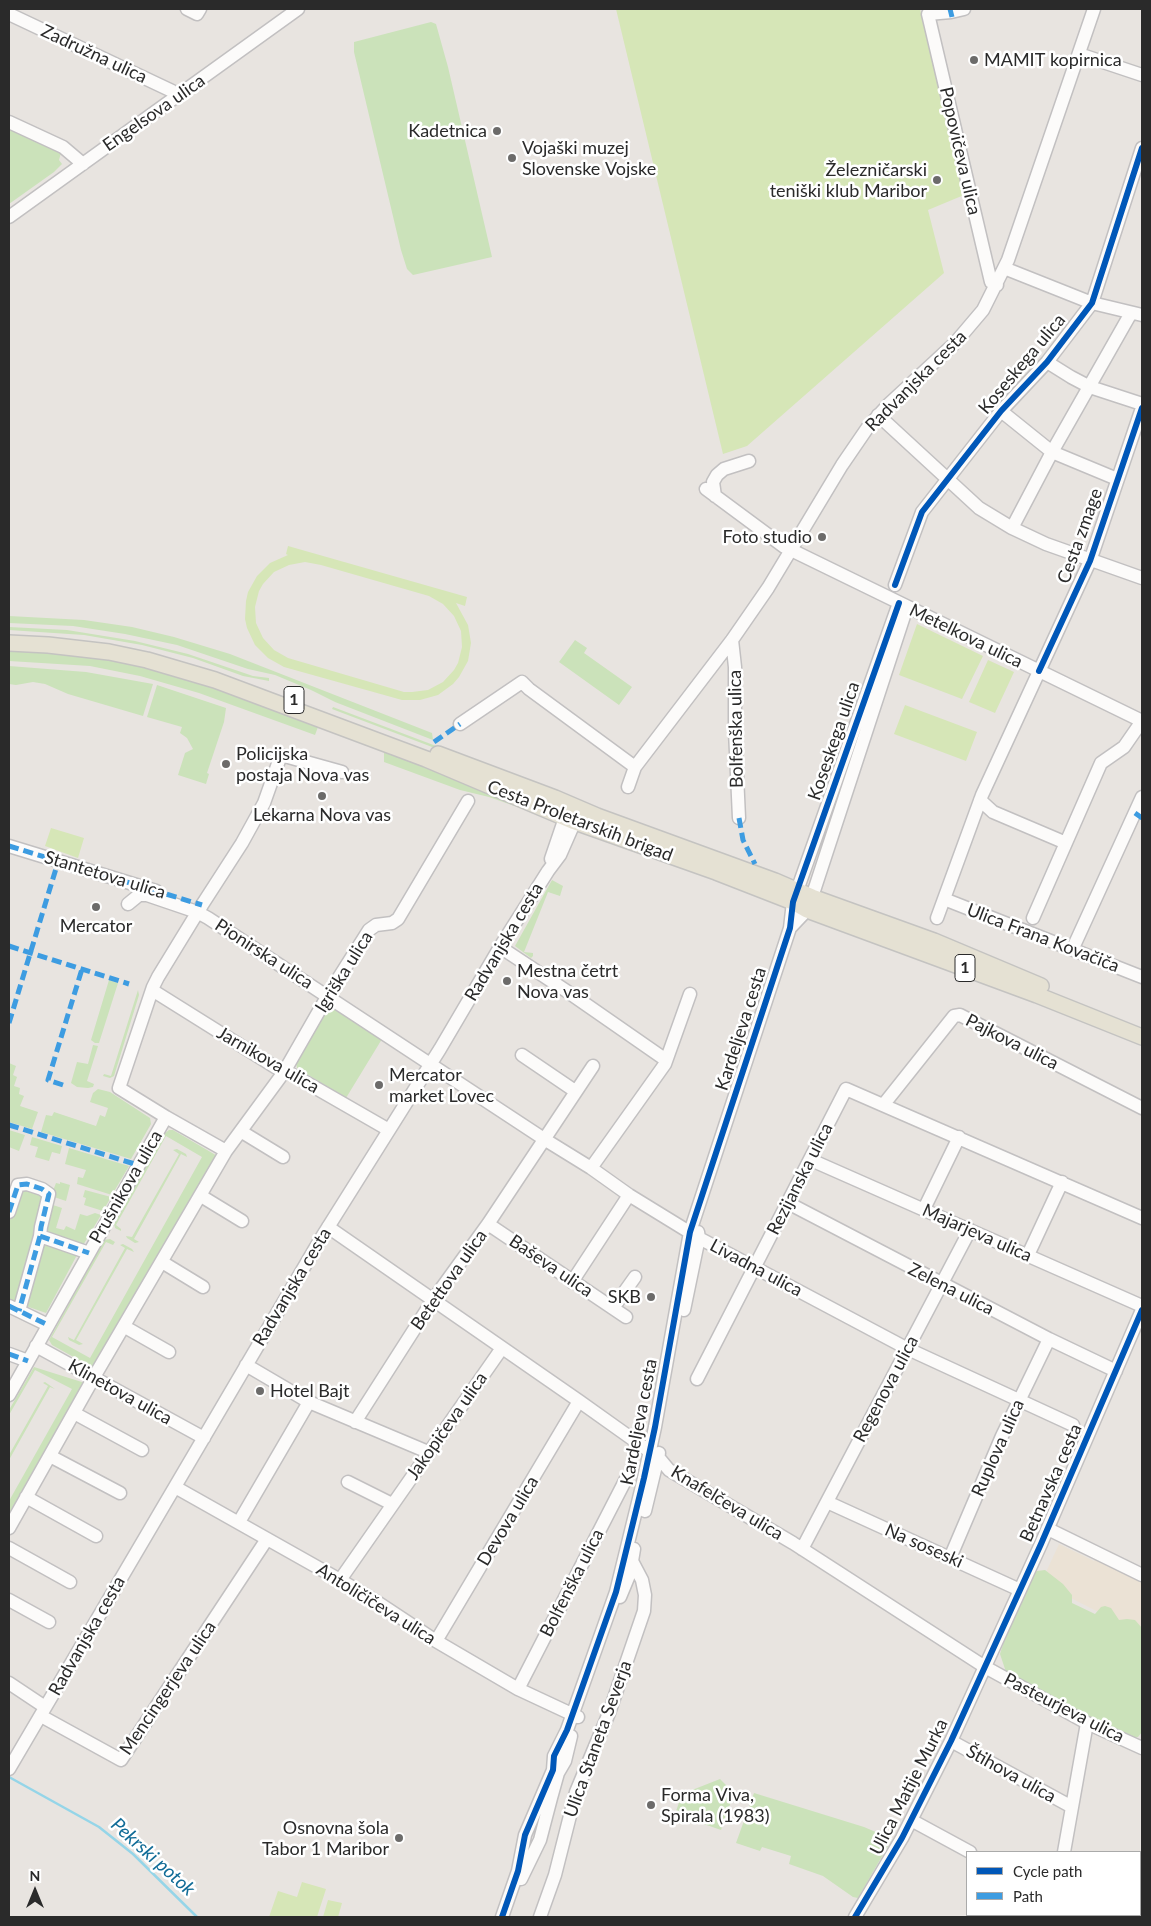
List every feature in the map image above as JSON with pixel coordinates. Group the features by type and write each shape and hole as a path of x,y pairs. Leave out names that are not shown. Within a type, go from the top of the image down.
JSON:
{"main road":[{"name":"Cesta Proletarskih brigad","path":"9,634 81,639 149,651 185,660 291,698 716,872 795,896 810,904 1142,1037"},
{"name":"Cesta Proletarskih brigad","path":"9,643 109,652 193,672 572,813"},
{"name":"Cesta Proletarskih brigad","path":"810,904 934,941 1142,1027"}],"street":[{"path":"187,9 197,14 200,9"},
{"name":"Engelsova ulica","path":"9,217 298,9"},
{"name":"Popovičeva ulica","path":"964,9 928,14 991,282 997,285"},
{"name":"Radvanjska cesta","path":"628,788 635,766 732,640 768,588 858,440 878,415 968,330 984,310 1004,268 1094,9"},
{"name":"Zadružna ulica","path":"9,14 172,91 178,96"},
{"path":"1079,54 1142,75"},
{"path":"9,122 63,147 83,164"},
{"name":"Koseskega ulica","path":"895,584 922,512 1001,411 1046,362 1092,303 1142,148"},
{"path":"1004,268 1092,303 1136,314 1090,386 1052,452 1012,528"},
{"name":"Koseskega ulica","path":"1046,362 1090,386"},
{"path":"1090,386 1142,404"},
{"name":"Cesta zmage","path":"937,918 980,800 1090,560 1116,479 1142,408"},
{"path":"1001,411 1052,452 1116,479"},
{"path":"878,415 979,508 1012,528 1046,544 1142,578"},
{"name":"Metelkova ulica","path":"749,461 724,469 717,475 710,492 783,546 1142,721"},
{"name":"Koseskega ulica","path":"790,928 795,896 903,605"},
{"name":"Koseskega ulica","path":"810,904 903,605"},
{"name":"Bolfenška ulica","path":"732,640 735,667 735,731 739,818"},
{"path":"460,724 522,682 635,766"},
{"path":"1033,918 1101,762 1124,747 1142,721"},
{"name":"Prušnikova ulica","path":"9,1395 166,1117 119,1088 152,989 199,909 242,843 264,803 281,755 342,772"},
{"path":"1073,948 1138,815 1142,797"},
{"path":"980,800 993,812 1066,843"},
{"name":"Igriška ulica","path":"9,1528 94,1377 226,1151 242,1132 284,1072 369,930 376,925 392,923 398,919 468,801"},
{"name":"Radvanjska cesta","path":"9,1769 328,1227 431,1063 500,947 548,871 560,856 572,813"},
{"name":"Stantetova ulica","path":"9,846 199,909"},
{"path":"128,904 134,898 143,895 199,909"},
{"name":"Ulica Frana Kovačiča","path":"944,899 1073,948 1142,977"},
{"path":"790,928 810,904"},
{"name":"Pionirska ulica","path":"199,909 431,1063"},
{"name":"Kardeljeva cesta","path":"502,1917 518,1871 525,1835 544,1796 553,1770 554,1756 575,1716 616,1604 630,1574 654,1455 694,1235 695,1217 790,928"},
{"path":"500,947 666,1060"},
{"name":"Jarnikova ulica","path":"152,989 274,1067 389,1130"},
{"path":"591,1168 665,1064 690,994"},
{"name":"Pajkova ulica","path":"884,1104 954,1016 960,1015 1142,1108"},
{"path":"522,1055 575,1091"},
{"name":"Livadna ulica","path":"431,1063 629,1195 694,1235 908,1349 1073,1425"},
{"name":"Betettova ulica","path":"355,1422 433,1300 488,1224 593,1066"},
{"name":"Rezijanska ulica","path":"697,1379 846,1089 1142,1218"},
{"path":"166,1117 226,1151"},
{"path":"242,1132 283,1157"},
{"path":"924,1209 959,1137"},
{"name":"Majarjeva ulica","path":"811,1160 1028,1255 1142,1313"},
{"path":"1028,1255 1062,1182"},
{"path":"9,1212 18,1185 27,1184 47,1192 50,1196 42,1220 40,1236 14,1309 48,1325"},
{"path":"572,1282 629,1195"},
{"path":"201,1196 242,1221"},
{"name":"Zelena ulica","path":"788,1203 1049,1339 1116,1371"},
{"name":"Baševa ulica","path":"488,1224 572,1282 626,1316"},
{"name":"Knafelčeva ulica","path":"328,1227 579,1401 654,1455 669,1470 802,1549 985,1668"},
{"name":"Regenova ulica","path":"802,1549 970,1230"},
{"path":"40,1236 89,1252"},
{"path":"162,1262 203,1287"},
{"path":"613,1308 635,1277"},
{"name":"Betnavska cesta","path":"985,1668 1142,1313"},
{"path":"125,1326 169,1352"},
{"name":"Ruplova ulica","path":"950,1558 1019,1399 1049,1339"},
{"name":"Klinetova ulica","path":"36,1346 204,1438"},
{"name":"Jakopičeva ulica","path":"340,1580 502,1348"},
{"path":"9,1354 28,1361"},
{"path":"246,1365 309,1402 428,1452"},
{"name":"Devova ulica","path":"436,1641 579,1401"},
{"path":"239,1522 309,1402"},
{"path":"74,1413 142,1450"},
{"name":"Kardeljeva cesta","path":"508,1917 522,1879 540,1840 558,1773 566,1761 575,1716 616,1592 654,1455"},
{"path":"50,1456 120,1493"},
{"name":"Bolfenška ulica","path":"518,1688 627,1476"},
{"path":"348,1482 392,1504"},
{"name":"Antoličičeva ulica","path":"175,1487 340,1580 436,1641 518,1688 575,1716"},
{"path":"26,1497 96,1536"},
{"name":"Na soseski","path":"827,1502 1020,1590"},
{"path":"1048,1529 1142,1575"},
{"name":"Mencingerjeva ulica","path":"43,1712 120,1760 267,1540"},
{"path":"9,1548 70,1582"},
{"name":"Ulica Staneta Severja","path":"540,1917 555,1875 576,1792 609,1713 644,1611 645,1595 642,1580 632,1561"},
{"path":"9,1600 49,1622"},
{"name":"Pasteurjeva ulica","path":"985,1668 1087,1724 1142,1748"},
{"name":"Ulica Matije Murka","path":"856,1917 911,1820 985,1668"},
{"path":"9,1683 43,1712"},
{"path":"1064,1851 1087,1724"},
{"name":"Štihova ulica","path":"951,1741 1072,1807"},
{"path":"911,1820 968,1851"}],"shaded area":[{"path":"1059,1544 1094,1561 1096,1558 1142,1580 1142,1634 1041,1583"}],"green space":[{"path":"616,9 920,9 964,195 928,210 944,273 747,446 723,454"},
{"path":"431,22 436,24 448,67 492,257 413,275 407,269 401,250 354,52 354,42"},
{"path":"9,127 61,153 59,160 62,164 54,172 9,204"},
{"path":"288,546 467,597 465,606 456,603 468,625 471,643 468,661 459,677 438,695 420,700 402,700 284,667 268,658 255,645 247,628 245,619 246,601 248,592 257,576 270,563 288,555 286,554","holes":["305,562 429,596 443,604 454,616 461,631 462,647 454,670 443,682 428,690 404,692 288,658 274,650 263,638 256,623 255,607 259,591 274,572 289,565"]},
{"path":"9,616 84,620 132,627 174,637 230,654 432,733 433,740 335,702 275,675 248,669 177,645 73,626 9,623"},
{"path":"917,624 983,656 962,699 899,675"},
{"path":"9,627 67,630 135,641 188,654 253,676 269,678 269,681 243,676 193,658 142,645 84,635 9,630"},
{"path":"575,640 587,648 584,653 632,687 619,705 559,662"},
{"path":"9,649 73,651 169,670 319,723 315,735 199,693 140,676 90,666 9,661"},
{"path":"988,660 1014,672 995,713 969,702"},
{"path":"9,666 86,672 153,684 143,716 68,694 45,684 33,682 16,685 9,684"},
{"path":"157,685 226,708 224,722 207,773 209,774 206,784 178,775 185,753 193,749 187,738 180,733 182,727 147,717"},
{"path":"905,705 977,732 966,761 894,734"},
{"path":"333,707 444,749 519,780 332,709"},
{"path":"384,752 401,755 543,816 489,797 460,790 384,762"},
{"path":"51,828 84,838 78,858 45,846"},
{"path":"552,880 563,886 560,896 548,892 524,952 533,953 531,958 515,946"},
{"path":"109,980 118,983 99,1043 95,1043 91,1040"},
{"path":"138,990 139,995 114,1076 110,1078 103,1076 104,1074 111,1076"},
{"path":"329,1008 335,1009 382,1039 346,1098 297,1068 296,1062"},
{"path":"93,1045 98,1046 87,1081 94,1084 93,1087 77,1087 71,1083 77,1062 88,1064"},
{"path":"9,1063 16,1066 13,1075 17,1077 14,1086 20,1088 19,1094 24,1096 20,1106 38,1112 32,1129 9,1122"},
{"path":"98,1089 110,1092 150,1118 151,1124 131,1159 41,1132 46,1115 52,1116 54,1112 96,1126 100,1115 105,1117 108,1108 90,1102 93,1093"},
{"path":"9,1130 25,1135 19,1151 9,1147"},
{"path":"169,1130 173,1130 219,1157 95,1369 52,1345 49,1340 104,1240 110,1239 115,1242 113,1245 106,1242 52,1337 90,1358 202,1157 166,1136 116,1225 121,1231 115,1228 114,1224 164,1134"},
{"path":"32,1137 62,1146 60,1154 52,1152 49,1161 35,1157 38,1147 30,1145"},
{"path":"69,1148 129,1166 112,1195 77,1184 78,1177 83,1178 86,1170 65,1164"},
{"path":"177,1149 186,1154 187,1157 181,1154 134,1239 139,1242 135,1243 126,1236 132,1237 179,1154 173,1150"},
{"path":"60,1182 70,1185 66,1201 51,1196 56,1183 60,1184"},
{"path":"22,1187 46,1197 15,1302 9,1301 9,1219 16,1195"},
{"path":"85,1190 111,1197 103,1211 84,1205 86,1198 83,1197"},
{"path":"50,1204 62,1208 56,1228 64,1230 66,1226 75,1230 80,1214 87,1216 95,1213 101,1215 82,1247 48,1237 44,1221"},
{"path":"42,1242 77,1255 46,1313 23,1305"},
{"path":"123,1244 134,1252 127,1249 76,1340 83,1344 79,1345 69,1340 68,1337 74,1340 125,1248 120,1245"},
{"path":"34,1367 85,1383 9,1521 9,1501 72,1389 35,1370 9,1415 9,1410"},
{"path":"45,1382 55,1389 50,1387 9,1460 9,1455 48,1386 43,1383"},
{"path":"1045,1570 1063,1584 1072,1595 1072,1603 1095,1614 1101,1607 1111,1608 1119,1620 1135,1620 1142,1628 1142,1732 1138,1737 1132,1738 1089,1720 1006,1672 1000,1654 1008,1628 1032,1576 1037,1571"},
{"path":"720,1779 734,1793 721,1830 675,1814 682,1794"},
{"path":"754,1793 864,1827 892,1839 858,1898 853,1897 823,1876 789,1864 791,1856 762,1847 760,1851 736,1843"},
{"path":"302,1882 326,1889 317,1917 269,1917 278,1891 297,1897"},
{"path":"328,1900 342,1903 338,1917 323,1917"}],"waterway":[{"name":"Pekrski potok","path":"9,1777 99,1827 133,1854 197,1917"}],"marked path":[{"path":"950,9 952,17"},
{"path":"434,742 460,724"},
{"path":"1135,813 1142,818"},
{"path":"739,818 743,840 755,864"},
{"path":"9,846 202,905"},
{"path":"9,1023 58,862"},
{"path":"9,946 129,984"},
{"path":"63,1085 48,1080 82,969"},
{"path":"9,1125 138,1165"},
{"path":"9,1212 18,1185 27,1184 42,1189 49,1194 40,1236 19,1311"},
{"path":"40,1236 89,1253"},
{"path":"9,1306 48,1325"},
{"path":"9,1354 28,1361"}],"cycle path":[{"path":"895,585 922,512 1001,411 1047,362 1092,303 1142,148"},
{"path":"1039,671 1090,561 1142,408"},
{"path":"502,1917 518,1871 525,1835 553,1770 554,1756 567,1730 616,1592 655,1427 690,1232 790,928 793,902 899,603"},
{"path":"855,1917 902,1838 951,1741 1041,1544 1142,1310"}],"place":[{"name":"MAMIT kopirnica","path":"974,60"},
{"name":"Kadetnica","path":"497,131"},
{"name":"Vojaški muzej Slovenske Vojske","path":"512,158"},
{"name":"Železničarski teniški klub Maribor","path":"937,180"},
{"name":"Foto studio","path":"822,537"},
{"name":"Policijska postaja Nova vas","path":"226,764"},
{"name":"Lekarna Nova vas","path":"322,796"},
{"name":"Mercator","path":"96,907"},
{"name":"Mestna četrt Nova vas","path":"507,981"},
{"name":"Mercator market Lovec","path":"379,1085"},
{"name":"SKB","path":"651,1297"},
{"name":"Hotel Bajt","path":"260,1391"},
{"name":"Forma Viva, Spirala (1983)","path":"651,1805"},
{"name":"Osnovna šola Tabor 1 Maribor","path":"399,1838"}]}
